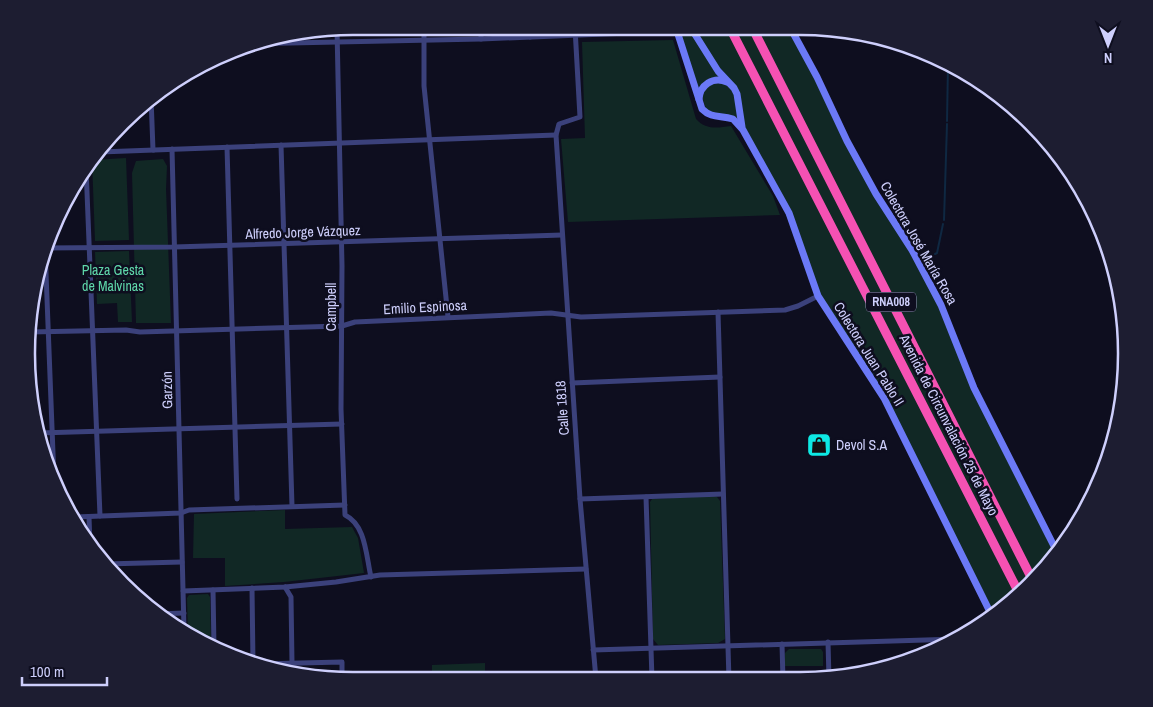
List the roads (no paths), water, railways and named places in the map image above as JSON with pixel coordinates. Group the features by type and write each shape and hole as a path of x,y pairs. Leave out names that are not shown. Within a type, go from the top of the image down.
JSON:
{"highway":[{"name":"Avenida de Circunvalación 25 de Mayo","path":"734,35 1016,587"},
{"name":"Avenida de Circunvalación 25 de Mayo","path":"757,35 1029,575"}],"main road":[{"path":"679,35 699,102"},
{"name":"Colectora Juan Pablo II","path":"695,35 709,59 734,88 737,94 743,130"},
{"name":"Colectora José María Rosa","path":"794,35 817,77 847,141 876,194 912,250 941,305 974,388 1053,545"},
{"path":"699,102 702,88 708,82 722,80 729,83"},
{"path":"722,117 732,112 737,101"},
{"name":"Colectora Juan Pablo II","path":"699,102 702,109 708,114 715,117 732,119 743,130 789,213 818,296 884,398 989,609"}],"street":[{"path":"424,35 424,86 448,317"},
{"path":"107,152 556,135 559,124 580,116 576,35 282,43"},
{"name":"Campbell","path":"337,36 342,242 344,515 352,519 361,532 371,577"},
{"path":"152,107 153,150"},
{"name":"Calle 1818","path":"556,135 580,499 595,672"},
{"path":"281,145 292,506"},
{"path":"227,147 238,499"},
{"name":"Garzón","path":"172,149 184,623"},
{"path":"87,181 100,516"},
{"name":"Alfredo Jorge Vázquez","path":"53,247 174,247 562,235"},
{"path":"46,271 54,460"},
{"name":"Emilio Espinosa","path":"36,332 126,330 140,332 286,328 342,326 356,322 448,317 551,314 581,316 785,310 818,296"},
{"path":"718,312 729,672"},
{"path":"572,382 720,377"},
{"path":"45,433 342,424"},
{"path":"580,499 723,494"},
{"path":"646,497 652,672"},
{"path":"81,517 181,513 189,510 345,505"},
{"path":"89,517 89,531"},
{"path":"114,564 182,562"},
{"path":"183,591 285,587 380,575 586,569"},
{"path":"285,587 291,597 292,663"},
{"path":"252,588 253,656"},
{"path":"213,590 214,639"},
{"path":"171,613 184,613"},
{"path":"593,650 939,639"},
{"path":"828,642 829,670"},
{"path":"782,644 783,672"},
{"path":"285,664 342,662 342,671"}],"waterway":[{"path":"947,121 948,72"},
{"path":"944,220 947,124"},
{"path":"935,254 937,253 943,224"}],"place":[{"name":"Devol S.A","path":"819,445"}],"park label":[{"name":"Plaza Gesta de Malvinas","path":"113,278"}]}
